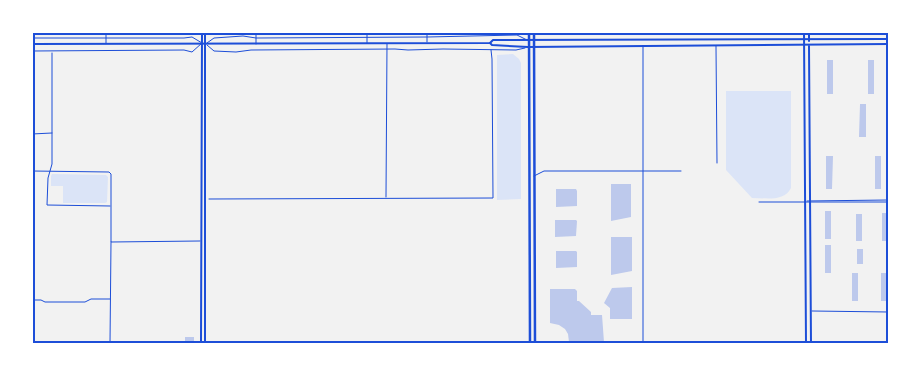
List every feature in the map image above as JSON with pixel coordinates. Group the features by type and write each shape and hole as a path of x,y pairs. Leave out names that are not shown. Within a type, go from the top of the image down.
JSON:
{"main road":[{"path":"203,344 206,241 204,32"},
{"path":"529,32 530,344"},
{"path":"534,32 535,344"},
{"path":"804,32 806,344"},
{"path":"809,32 811,344"},
{"path":"32,44 888,39"},
{"path":"490,42 492,45 528,47 888,44"},
{"path":"203,344 201,241 204,44"},
{"path":"201,241 206,241"}],"street":[{"path":"106,32 106,44"},
{"path":"256,32 256,44"},
{"path":"367,32 367,43"},
{"path":"427,32 427,43"},
{"path":"32,51 184,50 192,52 214,38 243,36 256,38 427,38 517,35 529,40"},
{"path":"32,38 192,37 214,51 236,52 251,50 516,50 528,47"},
{"path":"386,198 387,43"},
{"path":"716,45 717,163"},
{"path":"643,46 643,344"},
{"path":"209,199 493,198 491,50"},
{"path":"52,51 52,164 48,178 48,205 111,206"},
{"path":"32,134 52,133"},
{"path":"32,171 108,172 111,174 110,344"},
{"path":"534,177 544,172 681,171"},
{"path":"760,202 888,201"},
{"path":"111,242 201,241"},
{"path":"32,300 45,302 85,302 91,299 111,299"},
{"path":"811,311 888,312"}],"shaded area":[{"path":"513,54 521,63 521,199 497,200 497,55"},
{"path":"726,91 791,91 791,188 784,195 774,198 752,198 726,170"},
{"path":"52,174 106,175 108,177 107,202 63,203 63,186 51,186"}],"building":[{"path":"827,60 833,60 833,94 827,94"},
{"path":"868,60 874,60 874,94 868,94"},
{"path":"860,104 866,104 866,137 859,137"},
{"path":"826,156 833,156 832,189 826,189"},
{"path":"875,156 881,156 881,189 875,189"},
{"path":"611,184 631,184 631,217 611,221"},
{"path":"556,189 576,189 577,206 556,207"},
{"path":"825,211 831,211 831,239 825,239"},
{"path":"882,213 888,213 888,241 882,241"},
{"path":"856,214 862,214 862,241 856,241"},
{"path":"555,220 576,220 576,236 555,237"},
{"path":"611,237 632,237 632,271 611,275"},
{"path":"825,245 831,245 831,273 825,273"},
{"path":"857,249 863,249 863,264 857,264"},
{"path":"556,251 576,251 577,267 556,268"},
{"path":"852,273 858,273 858,301 852,301"},
{"path":"881,273 887,273 887,301 881,301"},
{"path":"632,287 632,319 610,319 610,308 604,303 612,288"},
{"path":"550,289 575,289 577,291 577,301 591,312 591,315 602,315 604,342 602,344 569,342 565,329 550,323"},
{"path":"185,337 194,337 194,344 182,344 182,341 185,341"}]}
